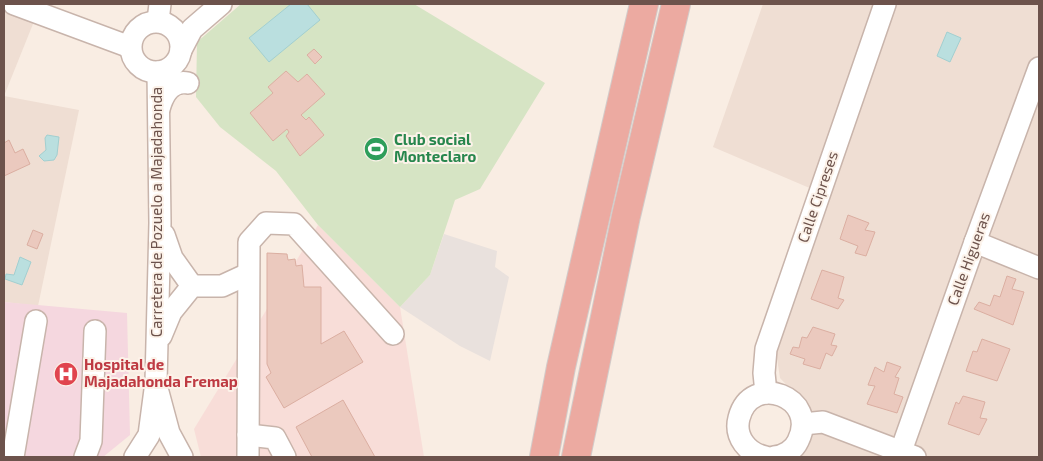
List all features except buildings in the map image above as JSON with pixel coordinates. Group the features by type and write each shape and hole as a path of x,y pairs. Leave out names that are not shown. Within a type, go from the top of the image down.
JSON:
{"highway":[{"path":"544,457 563,358 644,4"},
{"path":"576,457 626,216 676,4"}],"street":[{"path":"14,4 130,47"},
{"path":"171,21 181,50 173,65 158,72 142,68 132,55 130,47 136,31 150,22 171,21 221,4"},
{"name":"Calle Cipreses","path":"766,393 766,350 885,4"},
{"name":"Calle Higueras","path":"908,454 975,242 1039,68"},
{"name":"Carretera de Pozuelo a Majadahonda","path":"136,457 149,435 156,382 160,223 158,72"},
{"path":"158,114 166,92 180,82 188,83"},
{"path":"160,223 172,258 192,286"},
{"path":"248,457 249,242 266,223 294,224 393,334"},
{"path":"975,242 1039,268"},
{"path":"192,286 222,286 248,274"},
{"path":"157,346 171,312 192,286"},
{"path":"4,454 13,457 36,321"},
{"path":"85,457 91,441 96,331"},
{"name":"Carretera de Pozuelo a Majadahonda","path":"156,382 169,433 182,457"},
{"path":"766,457 749,450 742,442 738,421 747,402 766,393 787,397 801,413 803,424 797,444 789,452 774,457"},
{"path":"803,424 823,422 908,454"},
{"path":"248,436 275,438 285,457"},
{"path":"136,457 147,452 161,450 177,457"}],"shaded area":[{"path":"4,4 41,4 4,96"},
{"path":"763,4 1039,4 1039,457 777,457 800,451 797,396 780,378 776,352 826,195 713,147"},
{"path":"4,96 79,110 38,306 4,302"},
{"path":"318,225 400,307 424,457 201,457 194,429"},
{"path":"444,234 497,251 495,267 509,277 490,361 460,346 400,307 430,275"},
{"name":"Hospital de Majadahonda Fremap","path":"4,302 127,313 130,435 103,457 22,457 4,454"}],"green space":[{"name":"Club social Monteclaro","path":"241,4 414,4 545,83 480,189 455,200 430,275 400,307 318,225 276,171 220,127 196,97 197,42"}],"water":[{"path":"291,4 307,4 320,20 269,62 249,38"},
{"path":"947,32 961,38 950,62 937,56"},
{"path":"47,135 59,137 57,155 54,160 44,161 39,156 46,150 45,138"},
{"path":"20,257 31,262 22,285 5,279 6,274 14,275"}],"place":[{"name":"Club social Monteclaro","path":"376,149"},
{"name":"Hospital de Majadahonda Fremap","path":"66,374"}]}
